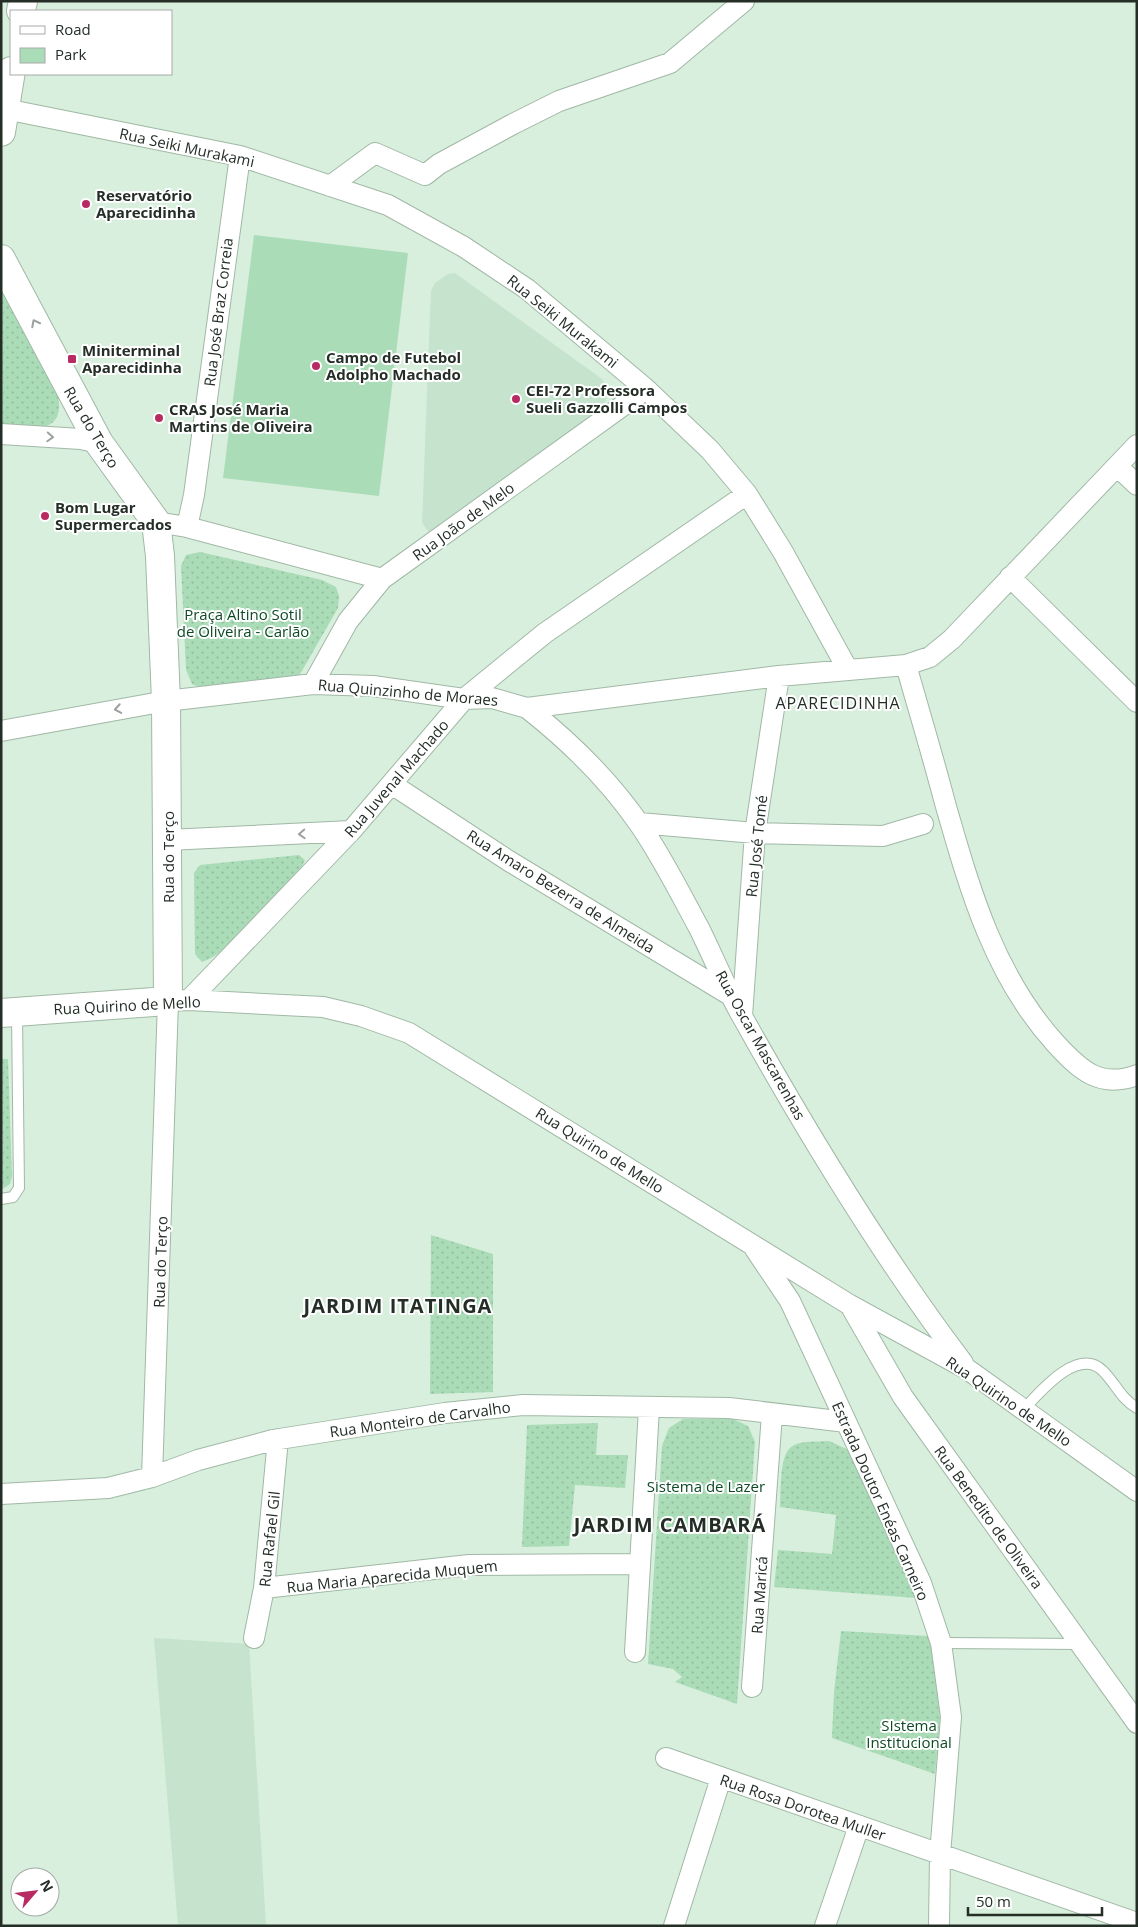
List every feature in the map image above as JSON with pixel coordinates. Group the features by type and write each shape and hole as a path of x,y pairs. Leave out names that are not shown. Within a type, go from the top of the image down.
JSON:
{"street":[{"path":"330,186 375,153 425,175 439,164 559,101 600,85 670,63 744,1"},
{"path":"3,120 10,75"},
{"name":"Rua Seiki Murakami","path":"3,120 240,156 388,205 464,247 527,289 646,389 710,450 747,494 783,552 848,670"},
{"name":"Rua José Braz Correia","path":"187,528 194,496 240,156"},
{"name":"Rua do Terço","path":"5,271 99,443 156,522 160,556 166,701 168,840 179,1000 152,1477"},
{"name":"Rua João de Melo","path":"313,684 348,621 382,579 646,389"},
{"path":"1,434 81,439 99,443"},
{"name":"Rua Quinzinho de Moraes","path":"1,731 166,701 313,684 373,686 464,699 492,698 527,708 779,676 906,665 930,657 952,639 1137,446"},
{"path":"1117,466 1137,485"},
{"name":"Rua Juvenal Machado","path":"179,1000 351,831 393,785 464,699 546,633 747,494"},
{"path":"156,522 187,528 382,579"},
{"path":"1010,577 1137,702"},
{"path":"906,665 970,892 1008,979 1037,1023 1077,1067 1099,1078 1121,1081 1137,1075"},
{"name":"Rua José Tomé","path":"742,1017 755,833 779,676"},
{"name":"Rua Oscar Mascarenhas","path":"527,708 573,746 639,823 659,855 700,930 742,1017 861,1215 930,1319 967,1369"},
{"name":"Rua Amaro Bezerra de Almeida","path":"393,785 509,861 730,995"},
{"path":"639,823 755,833 883,836 923,824"},
{"path":"168,840 351,831"},
{"name":"Rua Quirino de Mello","path":"9,1012 179,1000 323,1007 361,1016 409,1033 850,1305 967,1369 1137,1491"},
{"name":"Estrada Doutor Enéas Carneiro","path":"752,1244 790,1301 921,1583 941,1643 952,1717 940,1855 939,1926"},
{"name":"Rua Benedito de Oliveira","path":"850,1305 903,1397 1137,1723"},
{"name":"Rua Monteiro de Carvalho","path":"1,1494 108,1488 152,1477 198,1460 278,1439 445,1413 523,1405 729,1408 846,1422"},
{"path":"635,1652 649,1408"},
{"name":"Rua Maricá","path":"752,1687 772,1414"},
{"name":"Rua Rafael Gil","path":"254,1638 264,1588 278,1439"},
{"name":"Rua Maria Aparecida Muquem","path":"264,1588 469,1565 640,1564"},
{"name":"Rua Rosa Dorotea Muller","path":"666,1758 1137,1924"},
{"path":"674,1926 721,1778"},
{"path":"825,1926 859,1826"}],"lane":[{"path":"1,1199 12,1197 19,1188 9,1012"},
{"path":"1024,1409 1058,1376 1083,1364 1096,1365 1104,1372 1127,1403 1137,1408"},
{"path":"941,1643 1079,1644"}],"shaded area":[{"name":"CEI-72 Professora Sueli Gazzolli Campos","path":"455,273 602,379 608,392 604,406 429,532 422,523 431,291 435,283 448,274"},
{"path":"154,1638 249,1644 266,1926 178,1926"}],"green space":[{"name":"Campo de Futebol Adolpho Machado","path":"254,235 408,253 379,496 223,478"},
{"path":"1,290 58,396 59,409 56,418 50,424 42,427 1,427"},
{"name":"Praça Altino Sotil de Oliveira - Carlão","path":"200,552 322,580 336,587 339,596 338,608 299,676 204,689 192,684 186,670 181,566 186,555"},
{"path":"299,855 305,860 302,866 269,905 228,946 215,956 202,962 195,954 194,873 200,865"},
{"path":"1,1059 8,1059 12,1176 10,1184 1,1190"},
{"path":"431,1235 493,1254 493,1392 430,1394"},
{"name":"Sistema de Lazer","path":"683,1419 733,1419 748,1426 755,1442 737,1704 675,1682 682,1677 673,1669 648,1664 662,1446 669,1428"},
{"path":"598,1423 596,1455 628,1455 625,1488 575,1485 569,1546 522,1547 527,1425"},
{"path":"829,1441 851,1451 861,1465 916,1598 774,1587 778,1550 832,1554 836,1515 780,1507 784,1458 787,1452 791,1447 799,1443"},
{"name":"SIstema Institucional","path":"841,1631 928,1636 932,1650 940,1719 935,1774 832,1738 834,1692"}],"place":[{"name":"Reservatório Aparecidinha","path":"86,204"},
{"name":"Miniterminal Aparecidinha","path":"72,359"},
{"name":"Campo de Futebol Adolpho Machado","path":"316,366"},
{"name":"CEI-72 Professora Sueli Gazzolli Campos","path":"516,399"},
{"name":"CRAS José Maria Martins de Oliveira","path":"159,418"},
{"name":"Bom Lugar Supermercados","path":"45,516"}],"district":[{"name":"APARECIDINHA","path":"838,703"},
{"name":"JARDIM ITATINGA","path":"398,1305"},
{"name":"JARDIM CAMBARÁ","path":"670,1524"}]}
